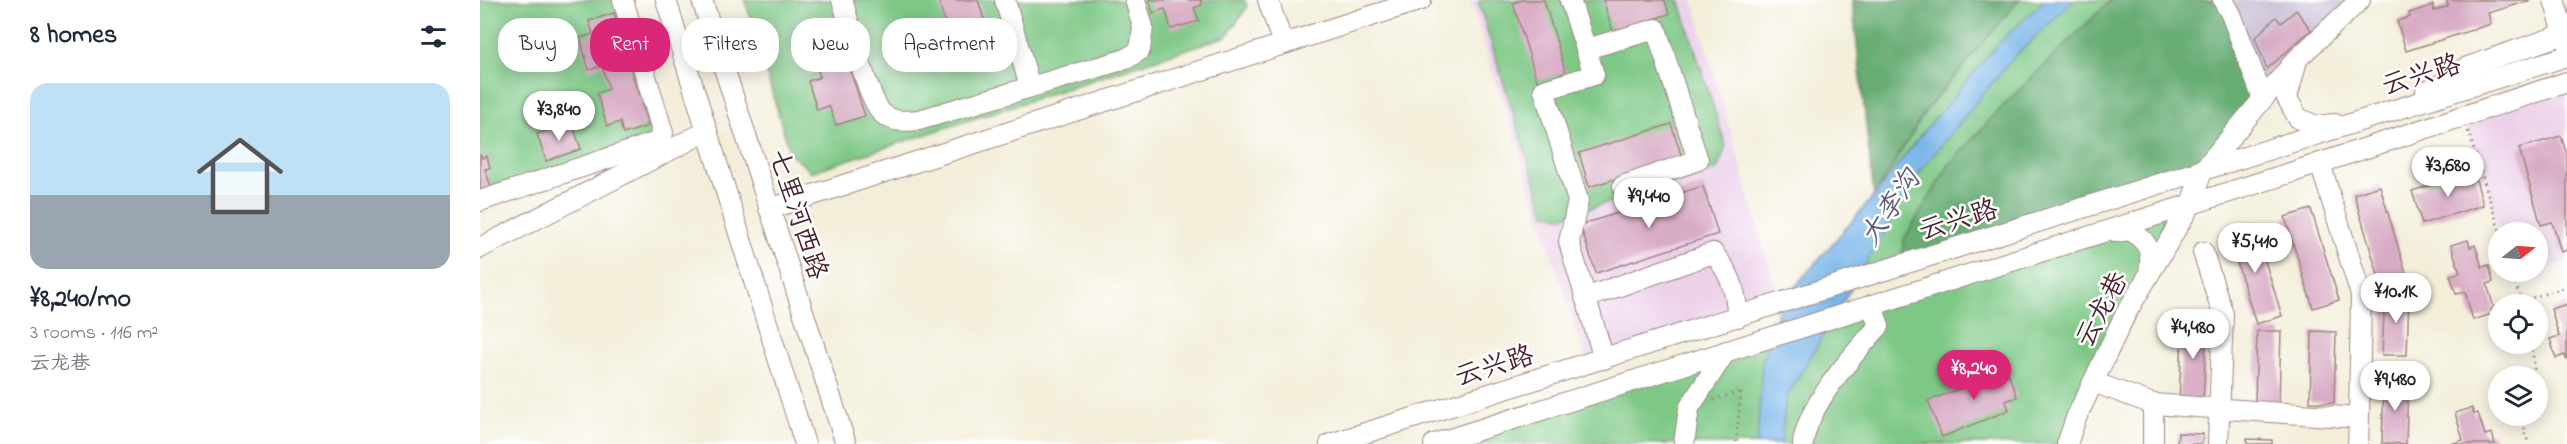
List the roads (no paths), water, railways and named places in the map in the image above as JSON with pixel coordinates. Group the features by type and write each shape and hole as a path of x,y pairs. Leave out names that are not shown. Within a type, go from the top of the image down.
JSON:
{"street":[{"path":"480,201 657,142 663,133 623,0"},
{"path":"666,0 805,444"},
{"path":"842,0 871,93 882,114 898,122 919,120 1126,58 1140,50 1143,27 1135,0"},
{"path":"1005,0 1030,87"},
{"path":"1268,0 1282,44"},
{"path":"769,209 1421,0"},
{"path":"1570,0 1594,75 1544,90 1578,201 1569,242 1604,359"},
{"path":"2223,0 2231,14 2263,99"},
{"path":"2202,171 2296,60 2360,0"},
{"path":"2316,126 2437,87 2465,68 2566,38 2554,0"},
{"name":"七里河西路","path":"706,1 769,209 846,444"},
{"path":"1586,49 1656,29 1698,160 1623,186"},
{"name":"云兴路","path":"1330,444 2567,56"},
{"path":"2296,60 2287,98 2298,118 2316,126 2361,121"},
{"name":"云兴路","path":"1434,444 2320,163 2567,82"},
{"path":"480,248 707,131"},
{"path":"2320,163 2361,295 2358,444"},
{"name":"云龙巷","path":"2067,444 2076,418 2125,315 2191,204 2202,171"},
{"path":"2099,233 2131,230 2143,239 2151,254 2149,276"},
{"path":"2203,252 2223,314 2218,444"},
{"path":"1585,298 1713,253 1727,269 1735,290 1738,316"},
{"path":"1803,444 1804,435 1824,395 1848,361 1879,326 1867,307"},
{"path":"1684,444 1689,408 1726,351"},
{"path":"2093,382 2153,404 2359,418"},
{"path":"2153,404 2153,444"}],"water":[{"name":"大李沟","path":"2045,0 2074,0 2012,59 1921,170 1786,398 1781,444 1757,444 1762,362 1780,304 1874,196 1920,136 1999,43"}]}
